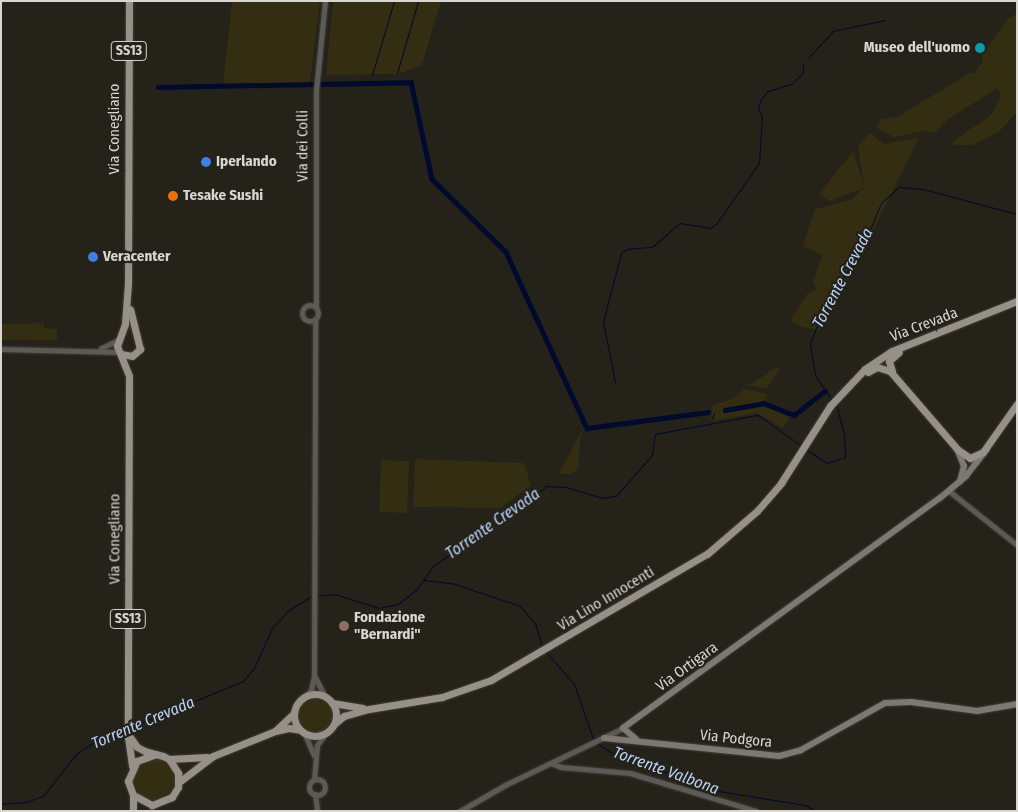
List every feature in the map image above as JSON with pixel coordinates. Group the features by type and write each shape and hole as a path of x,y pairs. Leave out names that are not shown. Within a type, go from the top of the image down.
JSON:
{"main road":[{"name":"Via Conegliano","path":"129,1 128,287 131,321 137,338"},
{"name":"Via Conegliano","path":"119,338 128,287"},
{"name":"Via Crevada","path":"810,437 830,406 876,361 1017,301"},
{"path":"131,334 137,338 140,349 135,355 120,353 119,338 131,334"},
{"path":"896,376 890,366 890,359 917,342"},
{"name":"Via Conegliano","path":"120,353 128,376"},
{"name":"Via Conegliano","path":"128,732 128,376 135,355"},
{"name":"Via Crevada","path":"846,389 877,366 887,368 958,449"},
{"path":"954,486 977,464 1017,404"},
{"name":"Via Lino Innocenti","path":"334,724 344,716 368,709 467,690 538,656 716,547 757,511 810,437"},
{"path":"958,449 974,458 990,443"},
{"path":"954,486 964,466 958,449"},
{"name":"Via Ortigara","path":"622,729 914,518 954,486"},
{"path":"170,760 212,756 275,731 289,728 315,736 326,733 334,724 336,713 331,702 325,697 305,697 294,713 275,731"},
{"name":"Via Podgora","path":"602,739 636,739 779,756 801,750 878,706 894,701 977,711 1017,704"},
{"name":"Via Lino Innocenti","path":"331,702 368,709"},
{"path":"294,713 302,732"},
{"path":"622,729 624,738"},
{"path":"622,729 636,739"},
{"path":"128,732 137,747 170,760 175,766 179,782"},
{"name":"SS13","path":"128,732 132,766 128,781 133,795 133,811"},
{"path":"132,766 142,757 156,754"},
{"path":"144,811 152,805 168,800 179,782 212,756"},
{"path":"133,795 152,805"}],"street":[{"name":"Via dei Colli","path":"314,676 314,338 316,307 314,292 317,82 324,1"},
{"name":"Via dei Colli","path":"314,292 302,311 314,338"},
{"path":"307,305 316,307"},
{"path":"307,320 315,319"},
{"path":"96,350 119,338"},
{"path":"1,349 96,350 120,353"},
{"path":"954,486 962,499 1017,545"},
{"path":"314,676 325,697"},
{"path":"305,697 311,690 314,676"},
{"name":"Via Ortigara","path":"460,811 551,763 622,729"},
{"path":"302,732 315,758"},
{"path":"317,794 324,788 317,780 315,758 317,745 326,733"},
{"path":"551,763 561,767 630,773 756,811"},
{"path":"317,780 309,787 317,794 317,811"}],"shaded area":[{"path":"232,1 320,1 310,83 223,85"},
{"path":"333,1 441,1 422,65 399,74 326,75"},
{"path":"1017,13 1017,112 999,132 973,145 953,145 953,141 990,116 999,101 1000,93 997,88 947,120 935,133 924,131 894,137 875,127 881,119 897,117 970,73 975,73 983,61 981,56 1008,19"},
{"path":"870,133 884,144 919,138 851,275 820,330 802,327 790,320 807,294 816,290 813,282 822,255 803,246 815,209 850,200 864,188 829,201 819,194 853,151 864,186 858,146"},
{"path":"44,323 44,328 57,329 57,340 1,340 1,324"},
{"path":"777,367 780,369 767,388 748,386"},
{"path":"744,389 767,394 763,405 789,417 783,428 757,413 711,421 712,406 734,398"},
{"path":"581,432 578,468 572,474 559,474"},
{"path":"415,459 524,463 531,485 501,508 413,507"},
{"path":"381,460 409,461 407,513 379,512"},
{"path":"315,699 327,704 332,716 327,728 315,733 303,728 298,716 303,704"},
{"path":"158,758 166,761 172,767 175,779 172,791 166,797 150,800 142,797 136,791 133,775 136,767 142,761"}],"waterway":[{"path":"372,75 394,1"},
{"path":"397,73 418,1"},
{"path":"808,58 833,31 885,20"},
{"path":"615,382 603,322 621,253 627,249 652,247 680,223 710,228 716,224 759,163 762,117 758,108 761,99 768,91 791,84 803,73 803,64"},
{"path":"158,87 411,82 432,179 506,252 587,428 708,412"},
{"name":"Torrente Crevada","path":"831,399 815,375 810,343 824,309 864,244 881,203 899,187 923,189 1017,214"},
{"path":"725,410 763,403 794,415 825,391"},
{"name":"Torrente Crevada","path":"806,449 827,463 845,457 844,434 836,404"},
{"path":"712,419 714,413"},
{"name":"Torrente Crevada","path":"315,596 335,594 379,608 398,604 417,589 433,566 547,486 566,487 601,498 616,496 652,455 655,434 758,415 800,445"},
{"name":"Torrente Valbona","path":"424,580 455,584 520,606 535,623 542,647"},
{"name":"Torrente Crevada","path":"131,727 243,681 254,668 272,628 289,610 311,596"},
{"name":"Torrente Valbona","path":"546,652 574,684 594,741"},
{"name":"Torrente Crevada","path":"1,804 26,802 43,796 76,754 91,744 125,729"},
{"name":"Torrente Valbona","path":"597,743 612,753 719,791 805,805 816,811"}],"place":[{"name":"Museo dell'uomo","path":"980,48"},
{"name":"Iperlando","path":"206,162"},
{"name":"Tesake Sushi","path":"173,196"},
{"name":"Veracenter","path":"93,257"},
{"name":"Fondazione \"Bernardi\"","path":"344,626"}]}
